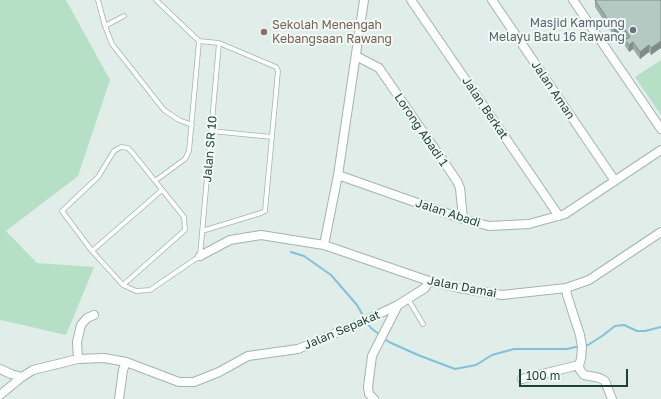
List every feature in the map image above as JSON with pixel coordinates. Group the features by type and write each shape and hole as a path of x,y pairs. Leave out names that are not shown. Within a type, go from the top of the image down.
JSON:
{"street":[{"path":"324,245 338,175 364,0"},
{"name":"Jalan Berkat","path":"411,0 560,216"},
{"name":"Jalan Aman","path":"492,0 615,181"},
{"path":"573,0 661,129"},
{"name":"Lorong Abadi 1","path":"356,56 379,68 457,181 460,188 463,219"},
{"name":"Jalan Abadi","path":"338,175 463,219 489,226 529,224 565,214 661,150"},
{"name":"Jalan Damai","path":"200,256 230,240 261,235 324,245 429,281 459,288 502,295 566,288 589,280 661,232"},
{"name":"Jalan Sepakat","path":"0,395 33,370 78,359 104,358 126,362 179,382 194,382 219,372 248,356 298,349 362,322 398,305 425,288 429,281"},
{"path":"566,288 566,295 582,344 579,365 584,375 600,378 605,381 612,399"},
{"path":"374,399 369,394 368,387 372,356 398,305"},
{"path":"78,359 77,342 81,325 87,318 94,315"},
{"path":"119,399 123,370 126,362"},
{"path":"522,378 579,365"},
{"path":"0,369 22,377"}],"lane":[{"path":"98,0 105,26 112,44 164,110 178,120 192,125"},
{"path":"156,0 198,41 219,43 274,65 278,69 264,211 202,231"},
{"path":"105,26 124,16"},
{"path":"156,181 185,159 188,155 192,125 198,41"},
{"name":"Jalan SR 10","path":"200,256 219,43"},
{"path":"211,131 272,137"},
{"path":"124,285 185,230 184,217 156,181 128,148 120,147 114,151 97,178 62,211 92,251 124,285 136,291 150,290 200,256"},
{"path":"92,251 162,190"},
{"path":"408,298 423,324"}],"green space":[{"path":"0,0 66,0 110,80 78,176 6,231 37,263 94,267 66,335 0,321"},
{"path":"661,60 661,115 635,77"}],"building":[{"path":"595,0 661,0 661,41 651,48 649,45 640,52 633,42 629,45 625,40 630,37 621,24 614,29"}],"waterway":[{"path":"291,252 304,256 331,275 357,305 365,319"},
{"path":"367,323 380,335"},
{"path":"584,345 588,345 615,326 624,325 637,331 645,331 661,327"},
{"path":"383,338 418,355 455,369 476,365 492,355 514,349 567,349 580,346"}],"place":[{"name":"Masjid Kampung Melayu Batu 16 Rawang","path":"633,30"},
{"name":"Sekolah Menengah Kebangsaan Rawang","path":"264,32"}]}
